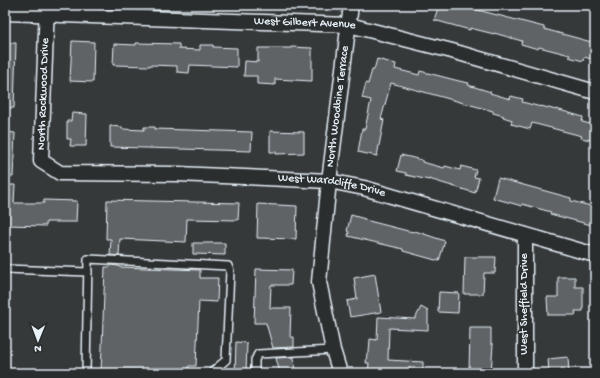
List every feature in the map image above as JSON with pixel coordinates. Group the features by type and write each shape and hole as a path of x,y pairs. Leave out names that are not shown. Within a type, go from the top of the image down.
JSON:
{"street":[{"name":"North Woodbine Terrace","path":"340,373 333,350 318,282 351,5"},
{"name":"West Gilbert Avenue","path":"5,13 47,10 349,25 452,51 595,92"},
{"name":"North Rockwood Drive","path":"47,10 42,161 60,173"},
{"name":"West Wardcliffe Drive","path":"60,173 178,174 329,181 364,188 595,256"},
{"name":"West Sheffield Drive","path":"525,235 525,373"}],"lane":[{"path":"86,373 88,259 228,266 230,271 226,360 213,371 213,373"},
{"path":"5,269 88,272"},
{"path":"255,373 255,360 258,354 333,350"}],"building":[{"path":"439,5 458,5 544,27 544,29 595,43 595,60 584,57 583,61 569,57 570,55 521,44 522,41 494,33 470,28 470,30 434,20"},
{"path":"72,41 94,42 93,82 70,81"},
{"path":"5,43 16,43 14,108 5,108"},
{"path":"136,43 179,44 179,49 200,50 200,45 237,48 237,67 190,65 189,73 177,72 177,66 113,65 114,44 136,45"},
{"path":"258,48 312,48 312,81 275,79 275,85 257,84 257,76 244,76 245,61 258,62"},
{"path":"377,59 396,64 395,69 419,75 420,71 469,83 468,85 510,99 511,96 523,99 522,102 556,109 583,117 582,122 595,125 595,141 581,138 582,136 532,123 530,129 511,124 512,120 493,113 493,111 391,83 381,119 384,120 377,156 358,152 362,129 365,129 371,100 362,98 366,83 368,84"},
{"path":"72,113 87,114 86,146 70,146 71,139 67,139 67,121 71,121"},
{"path":"110,126 122,127 122,129 144,130 144,127 155,127 155,129 252,132 251,151 110,147"},
{"path":"270,131 304,132 304,153 276,154 276,152 270,152"},
{"path":"5,132 15,133 13,177 5,176"},
{"path":"401,155 422,160 422,162 444,168 445,166 460,170 461,166 476,170 474,177 479,178 475,193 429,179 406,175 406,173 397,171"},
{"path":"498,178 571,198 571,201 595,207 595,226 550,214 551,212 522,204 522,206 493,198"},
{"path":"5,185 15,185 14,203 44,203 44,200 77,201 76,222 46,222 46,226 5,225"},
{"path":"107,200 239,203 238,220 187,219 186,242 120,239 119,256 110,255 111,239 106,239"},
{"path":"258,204 297,206 296,239 257,238"},
{"path":"351,215 408,231 415,231 445,241 439,261 403,251 403,249 348,236 349,232 347,231"},
{"path":"193,243 225,243 225,255 193,254"},
{"path":"465,257 496,257 495,273 484,273 483,294 464,294"},
{"path":"110,265 119,267 200,270 200,278 218,278 217,302 199,301 196,366 189,366 189,373 101,373 105,267 110,267"},
{"path":"256,269 292,270 291,285 271,285 270,308 291,308 290,337 294,337 294,347 273,348 266,323 254,323"},
{"path":"375,274 381,312 350,317 347,301 357,299 354,278"},
{"path":"558,277 575,277 575,287 583,287 583,311 575,311 576,315 548,315 547,297 558,297"},
{"path":"439,292 459,293 458,313 438,312"},
{"path":"421,307 428,311 428,330 389,328 388,360 423,362 423,373 368,373 369,363 366,363 367,353 369,353 370,339 377,340 378,317 415,319"},
{"path":"470,328 491,328 491,344 493,344 491,373 469,373"},
{"path":"236,342 247,343 246,373 235,373"},
{"path":"294,357 295,373 280,373 276,358"},
{"path":"568,357 569,373 549,373 548,359"}]}
